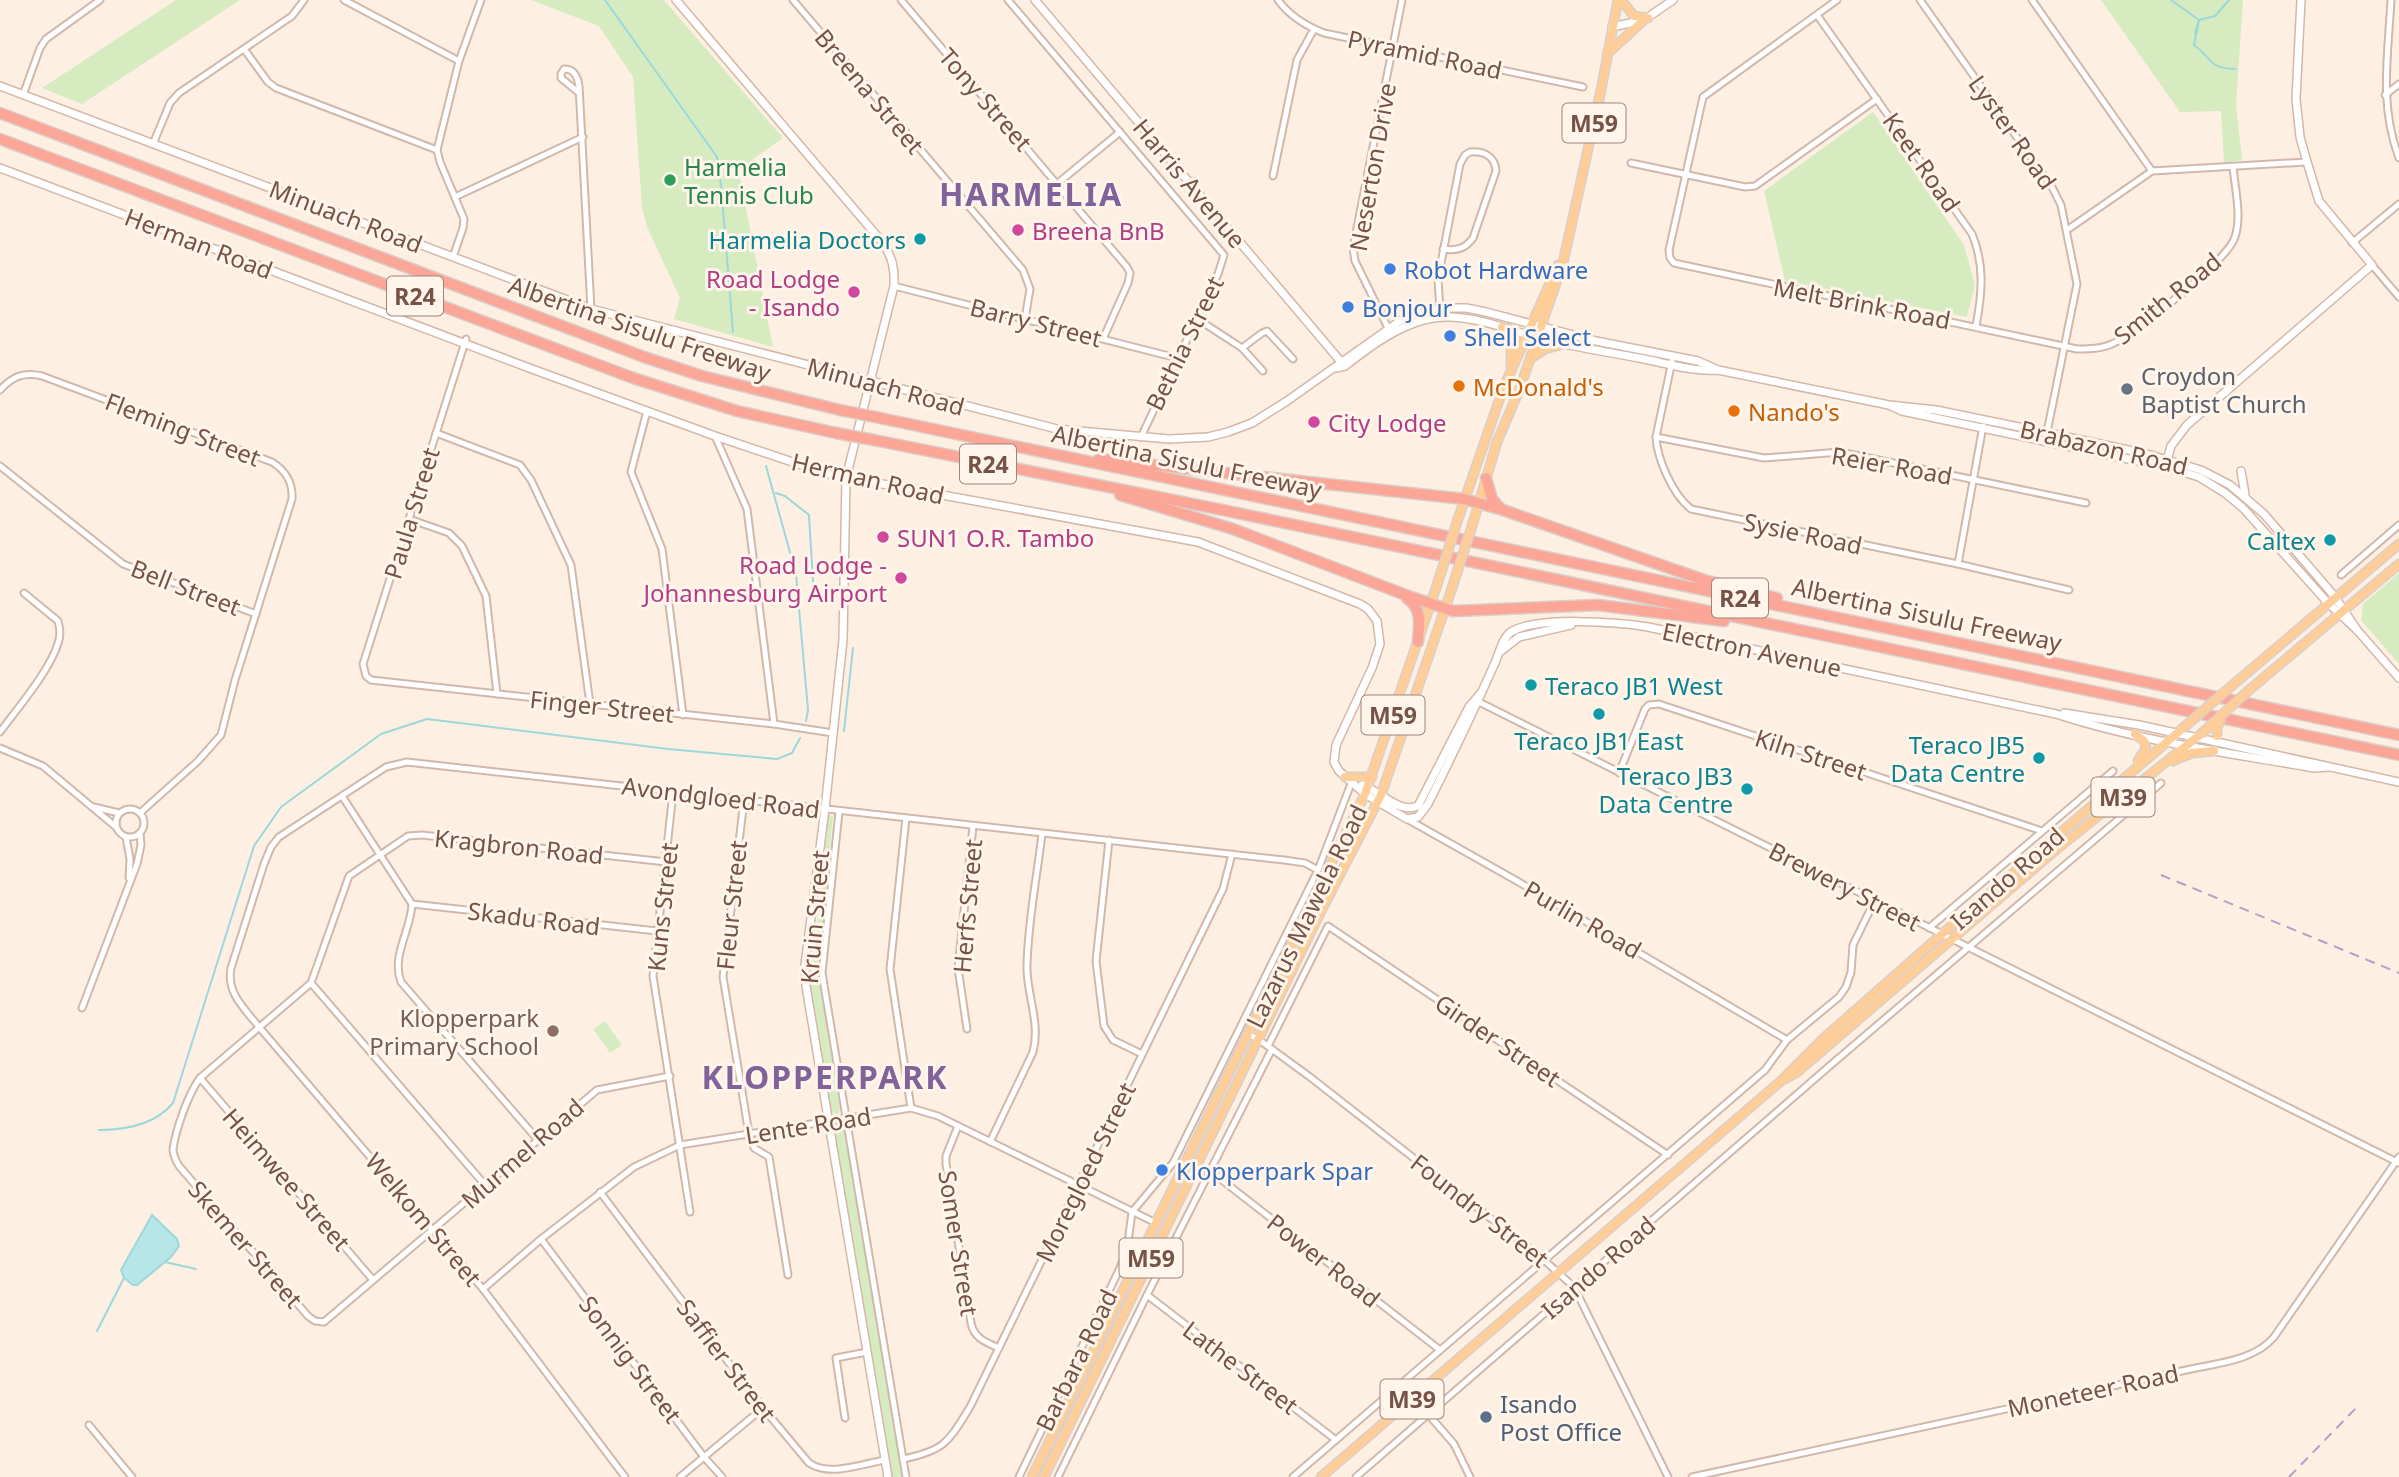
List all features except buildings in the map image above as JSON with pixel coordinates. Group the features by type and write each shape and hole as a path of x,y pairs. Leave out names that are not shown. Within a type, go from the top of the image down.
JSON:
{"highway":[{"name":"Albertina Sisulu Freeway","path":"0,113 644,357 702,376 840,410 2399,735"},
{"name":"Albertina Sisulu Freeway","path":"0,139 633,379 737,411 2399,755"},
{"path":"1081,459 1134,461 1324,485 1464,499 1704,580 1786,601 1801,609"},
{"path":"1486,478 1492,499 1503,510"},
{"path":"1102,488 1128,499 1233,529 1445,609 1464,612 1598,605 1763,624"},
{"path":"1391,589 1412,602 1418,610 1418,642"}],"main road":[{"path":"676,0 883,243 893,261 894,286"},
{"name":"Harris Avenue","path":"1035,0 1341,365"},
{"path":"1619,0 1633,16 1646,19"},
{"name":"M59","path":"1539,338 1563,263 1619,0"},
{"path":"1607,54 1646,19 1674,0"},
{"path":"2167,463 2171,446 2187,425 2372,265 2319,201 2300,137 2296,99 2301,0"},
{"path":"1612,27 1646,19"},
{"name":"Minuach Road","path":"0,86 591,309 1057,429 1184,439 1228,432 1252,423 1390,331"},
{"name":"Herman Road","path":"0,168 398,318 410,319 533,365 547,373 647,411 846,478 1194,541 1360,604 1368,609 1377,621 1380,644 1372,668 1334,750 1335,765 1351,780 1379,798"},
{"name":"M59","path":"1527,334 1566,246"},
{"name":"Kruin Street","path":"888,1477 805,973 844,617 843,520 846,478 894,286"},
{"name":"Brabazon Road","path":"1390,331 1404,318 1440,308 1466,308 1672,360 1704,371 1718,370 1889,405 1910,406 2047,432 2210,474 2247,498 2264,514 2335,597 2343,613"},
{"path":"1390,331 1440,317"},
{"name":"Brabazon Road","path":"1440,317 1467,319 1539,338 1672,360"},
{"path":"1502,327 1511,340 1511,371"},
{"name":"Lazarus Mawela Road","path":"1032,1477 1367,790 1464,499 1527,334"},
{"name":"Lazarus Mawela Road","path":"1045,1477 1258,1039 1379,798 1452,588 1497,442 1539,338"},
{"path":"1531,358 1545,349 1567,343"},
{"name":"Brabazon Road","path":"1889,405 1902,411 2082,450 2167,463 2199,478 2236,502 2263,527 2328,603 2343,613"},
{"path":"2082,450 2084,441"},
{"path":"2241,471 2242,487 2247,498"},
{"name":"Isando Road","path":"1321,1477 1781,1081 1791,1068 1941,935 2399,544"},
{"name":"Isando Road","path":"1781,1081 1796,1073 2057,848 2188,746 2248,691 2399,564"},
{"path":"2343,613 2399,678"},
{"name":"Electron Avenue","path":"1379,798 1409,809 1418,806 1482,691 1505,638 1514,631 1562,622 1608,621 1648,627 2056,713 2188,746 2216,743"},
{"name":"Electron Avenue","path":"1407,819 1418,817 1425,810 1476,701"},
{"name":"Electron Avenue","path":"2056,713 2180,731 2314,768 2328,767 2399,782"},
{"path":"2160,768 2216,743 2217,728 2224,713"},
{"path":"2126,776 2127,770 2143,756 2146,748 2144,741 2135,734"},
{"path":"1351,780 1372,777"},
{"name":"Purlin Road","path":"1379,798 1407,819"},
{"path":"1156,1223 1167,1215 1182,1195"}],"street":[{"path":"23,94 46,39 100,0"},
{"path":"153,144 174,97 292,16 304,0"},
{"path":"344,0 459,61"},
{"path":"453,257 464,224 462,212 437,150 459,61 481,0"},
{"name":"Breena Street","path":"793,0 1020,266 1030,289 1025,319"},
{"name":"Tony Street","path":"901,0 1129,270 1128,283 1103,339"},
{"path":"1007,0 1120,132 1058,183"},
{"name":"Pyramid Road","path":"1278,0 1290,14 1314,29 1392,48 1583,87"},
{"name":"Neserton Drive","path":"1390,331 1355,261 1353,248 1402,0"},
{"path":"1685,173 1703,97 1837,0"},
{"name":"Lyster Road","path":"1920,0 2052,187 2061,205 2077,284 2045,442"},
{"path":"2032,0 2152,171"},
{"path":"2391,0 2385,96 2399,158"},
{"name":"Keet Road","path":"1816,15 1972,234 1982,280 1976,326"},
{"path":"1273,176 1297,60 1314,29"},
{"path":"244,49 268,82 276,88 437,150"},
{"path":"2385,96 2399,84"},
{"path":"578,92 583,137 591,309"},
{"path":"1631,163 1745,187 1755,186 1877,99"},
{"name":"Bethia Street","path":"1120,132 1224,254 1224,261 1141,437"},
{"path":"455,197 583,137"},
{"path":"1440,317 1438,279 1443,249 1462,160 1470,152 1487,155 1494,160 1496,171 1473,238 1461,249 1443,249"},
{"path":"2067,230 2152,171 2307,162"},
{"name":"Smith Road","path":"2063,346 2077,349 2102,347 2128,336 2222,255 2236,236 2238,220 2232,167"},
{"name":"Melt Brink Road","path":"1685,173 1669,250 1672,261 2063,346"},
{"path":"2352,243 2399,204"},
{"path":"2372,265 2399,297"},
{"name":"Barry Street","path":"894,286 1177,358"},
{"path":"1196,318 1242,348 1264,371"},
{"path":"1242,348 1265,331 1271,334 1293,359"},
{"name":"Paula Street","path":"371,680 364,674 363,664 465,341"},
{"name":"Sysie Road","path":"1672,360 1656,437 1661,463 1682,501 1691,509 2069,590"},
{"name":"Fleming Street","path":"0,390 19,375 30,373 42,376 272,462 283,470 290,482 292,499 235,680 221,735 208,751 140,813"},
{"path":"647,411 631,472 663,554 683,715"},
{"path":"1958,565 1984,420"},
{"path":"436,433 517,463 524,468 531,480 571,565 590,704"},
{"path":"716,436 747,509 775,724"},
{"name":"Reier Road","path":"1656,437 1764,458 1837,452 2086,503"},
{"name":"Bell Street","path":"0,467 127,565 256,614"},
{"path":"409,519 449,533 462,546 486,596 497,694"},
{"path":"2341,575 2399,525"},
{"path":"0,732 48,664 58,645 58,621 24,593"},
{"name":"Finger Street","path":"371,680 775,724 833,733"},
{"name":"Brewery Street","path":"1476,701 1874,902 2398,1161"},
{"name":"Kiln Street","path":"1619,773 1645,709 1652,704 1663,704 2042,831"},
{"path":"0,748 38,763 116,827 119,833 133,837 140,833"},
{"name":"Avondgloed Road","path":"233,964 264,864 273,844 286,831 386,767 407,762 1232,854 1305,863 1318,870"},
{"path":"1929,928 2113,771"},
{"path":"1132,1212 1173,1163 1318,870 1351,780"},
{"name":"Isando Road","path":"1356,1477 2161,783"},
{"name":"Kuns Street","path":"673,792 653,976 690,1212"},
{"path":"342,796 412,904 398,962 401,982 537,1140"},
{"name":"Fleur Street","path":"744,800 723,977 749,1134"},
{"path":"91,806 119,813"},
{"path":"82,1008 137,864 141,845 140,833 144,823 140,813 129,808 119,813 116,827"},
{"name":"Kruin Street","path":"839,811 821,973 906,1477"},
{"path":"906,818 890,969 911,1108"},
{"name":"Purlin Road","path":"1407,819 1513,878 1787,1040"},
{"name":"Herfs Street","path":"967,1029 958,968 974,826"},
{"path":"990,1142 1035,1043 1036,1031 1027,965 1042,834"},
{"name":"Kragbron Road","path":"311,983 346,881 352,873 379,854 415,835 666,862"},
{"path":"126,837 130,859 129,881"},
{"path":"1109,841 1096,961 1104,1026 1112,1040 1142,1054"},
{"name":"Moregloed Street","path":"903,1459 932,1452 949,1440 970,1407 1226,882 1232,854"},
{"name":"Isando Road","path":"1293,1477 1765,1070 1787,1040 1839,997 1851,972 1853,945 1874,902"},
{"name":"Skadu Road","path":"412,904 657,931"},
{"name":"Girder Street","path":"1270,1048 1328,926 1668,1155"},
{"name":"Welkom Street","path":"233,964 229,980 232,991 259,1027 483,1289 625,1477"},
{"path":"200,1078 311,983 485,1185"},
{"name":"Foundry Street","path":"1248,1034 1270,1048 1544,1260 1574,1287 1668,1477"},
{"path":"1058,1477 1270,1048"},
{"name":"Murmel Road","path":"327,1320 599,1089 670,1076"},
{"name":"Skemer Street","path":"200,1078 188,1100 173,1149 179,1166 310,1318 319,1322 327,1320"},
{"name":"Heimwee Street","path":"200,1078 373,1280"},
{"name":"Lente Road","path":"483,1289 600,1192 639,1164 680,1145 911,1108 924,1110 1156,1223"},
{"name":"Somer Street","path":"958,1126 946,1156 946,1164 971,1322 973,1331 980,1339 999,1348"},
{"path":"749,1134 754,1148 769,1157 788,1275"},
{"name":"Moneteer Road","path":"1692,1477 2191,1370 2255,1353 2274,1337 2398,1161"},
{"name":"Power Road","path":"1209,1170 1440,1350"},
{"name":"Saffier Street","path":"600,1192 763,1408 809,1463 817,1468 837,1469 885,1460"},
{"name":"Barbara Road","path":"1019,1477 1123,1261 1132,1212"},
{"name":"Sonnig Street","path":"541,1239 704,1457 722,1477"},
{"name":"Lathe Street","path":"1147,1295 1336,1440"},
{"path":"845,1418 836,1358 867,1352"},
{"path":"680,1477 763,1408"},
{"path":"1428,1414 1454,1444 1470,1477"},
{"path":"89,1425 132,1477"},
{"path":"1730,1469 1732,1477"}],"green space":[{"path":"176,0 240,0 82,104 42,88"},
{"path":"531,0 664,0 783,138 753,159 740,177 773,347 674,319 680,298 647,227 642,208 633,77 599,26"},
{"path":"2101,0 2243,0 2236,105 2242,160 2224,163 2221,111 2180,112"},
{"path":"1873,112 1964,245 1975,285 1967,317 1785,281 1764,191"},
{"path":"2399,573 2399,664 2361,620 2363,604"},
{"path":"829,815 833,816 818,971 840,1110 838,1115 832,1112 829,1100 810,984"},
{"path":"605,1021 622,1045 610,1053 593,1029"},
{"path":"839,1124 844,1128 902,1477 892,1477 834,1131"}],"water":[{"path":"152,1215 177,1239 179,1246 171,1257 137,1285 133,1285 124,1278 121,1270"}],"waterway":[{"path":"605,0 717,157 733,332"},
{"path":"2171,0 2199,20 2215,16 2229,0"},
{"path":"2195,33 2199,20 2194,45 2219,67 2235,69"},
{"path":"766,466 796,574 808,710 806,721"},
{"path":"776,493 785,496 809,515 813,582"},
{"path":"844,731 853,648"},
{"path":"99,1130 139,1125 158,1116 173,1103 254,846 281,807 381,734 427,719 668,749 777,759 792,753 800,738"},
{"path":"165,1262 196,1269"},
{"path":"97,1331 124,1278"}],"railway":[{"path":"2161,875 2399,973"},
{"path":"2289,1477 2357,1407"}],"place":[{"name":"Harmelia Tennis Club","path":"670,180"},
{"name":"Breena BnB","path":"1018,230"},
{"name":"Harmelia Doctors","path":"920,239"},
{"name":"Robot Hardware","path":"1390,269"},
{"name":"Road Lodge - Isando","path":"854,292"},
{"name":"Bonjour","path":"1348,307"},
{"name":"Shell Select","path":"1450,336"},
{"name":"McDonald's","path":"1459,386"},
{"name":"Croydon Baptist Church","path":"2127,389"},
{"name":"Nando's","path":"1734,411"},
{"name":"City Lodge","path":"1314,422"},
{"name":"SUN1 O.R. Tambo","path":"883,537"},
{"name":"Caltex","path":"2330,540"},
{"name":"Road Lodge - Johannesburg Airport","path":"901,578"},
{"name":"Teraco JB1 West","path":"1531,685"},
{"name":"Teraco JB1 East","path":"1599,714"},
{"name":"Teraco JB5 Data Centre","path":"2039,758"},
{"name":"Teraco JB3 Data Centre","path":"1747,789"},
{"name":"Klopperpark Primary School","path":"553,1031"},
{"name":"Klopperpark Spar","path":"1162,1170"},
{"name":"Isando Post Office","path":"1486,1417"}],"district":[{"name":"HARMELIA","path":"1031,193"},
{"name":"KLOPPERPARK","path":"825,1076"}]}
